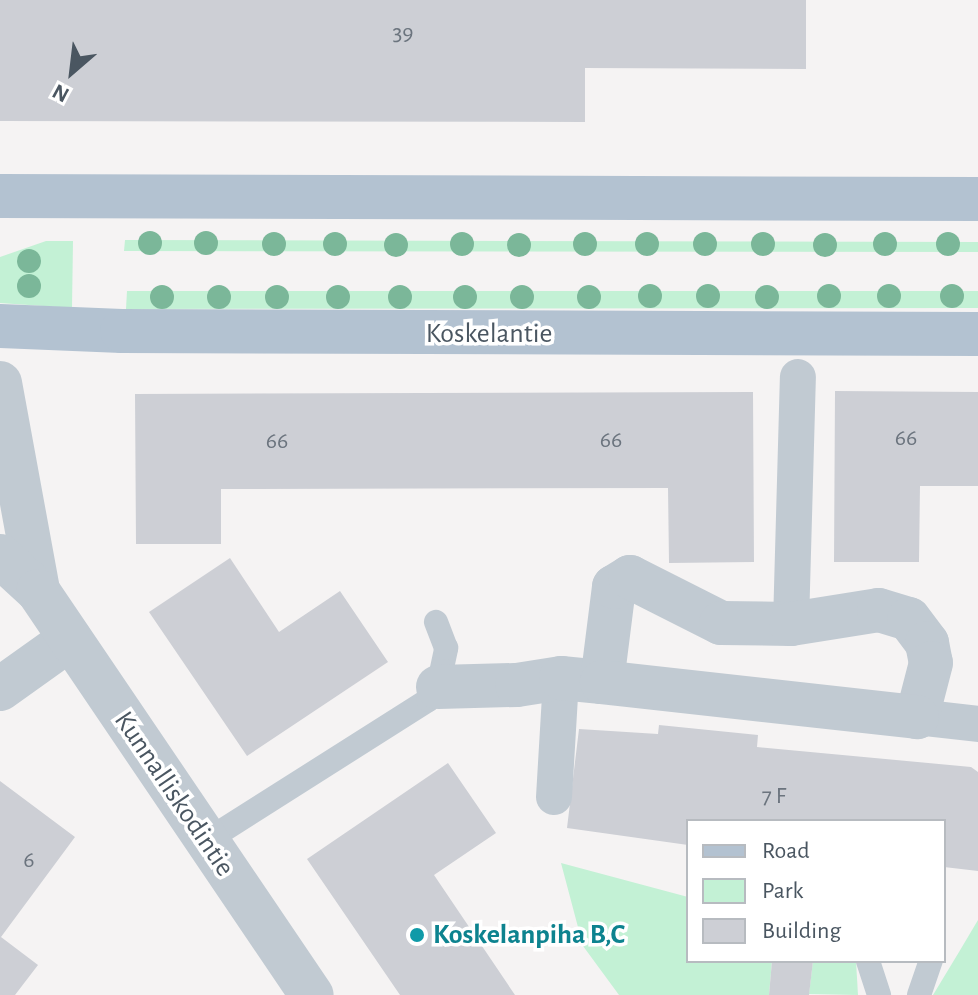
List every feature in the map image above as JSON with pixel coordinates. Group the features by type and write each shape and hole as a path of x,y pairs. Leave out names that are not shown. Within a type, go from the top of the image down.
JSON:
{"main road":[{"path":"0,196 978,199"},
{"name":"Koskelantie","path":"0,326 122,331 978,334"}],"street":[{"path":"791,624 798,377"},
{"name":"Kunnalliskodintie","path":"0,383 38,591"},
{"name":"Kunnalliskodintie","path":"0,556 38,591 312,995"},
{"path":"554,797 581,680 614,587 630,577 721,623 791,624 879,610 909,619 927,643 931,663 917,717"},
{"path":"0,689 70,639"},
{"path":"438,687 581,680 978,724"}],"lane":[{"path":"206,841 415,709 438,687 446,648 436,622"},
{"path":"869,963 879,995"},
{"path":"919,995 930,963"}],"green space":[{"path":"125,240 978,242 978,252 124,251"},
{"path":"46,241 73,241 72,308 0,303 0,257"},
{"path":"127,291 978,291 978,308 126,309"},
{"path":"561,863 686,896 686,963 772,963 769,995 619,995 583,946"},
{"path":"978,920 978,995 933,995 959,952"},
{"path":"813,963 856,963 858,995 809,994"}],"building":[{"path":"0,0 806,0 806,69 585,68 585,122 0,121"},
{"path":"835,391 978,392 978,486 920,486 919,562 834,562"},
{"path":"753,392 754,562 669,563 668,488 221,489 221,544 136,544 135,394"},
{"path":"230,558 279,632 340,591 388,662 247,756 149,612"},
{"path":"659,725 758,735 757,747 971,767 978,772 978,871 946,867 946,819 686,819 686,845 567,828 579,729 658,734"},
{"name":"Koskelanpiha B,C","path":"448,763 496,833 434,875 515,995 400,995 307,859"},
{"path":"0,781 75,837 1,937 38,965 15,995 0,995"},
{"path":"772,963 813,963 809,995 769,995"}],"place":[{"name":"Koskelanpiha B,C","path":"417,935"}]}
